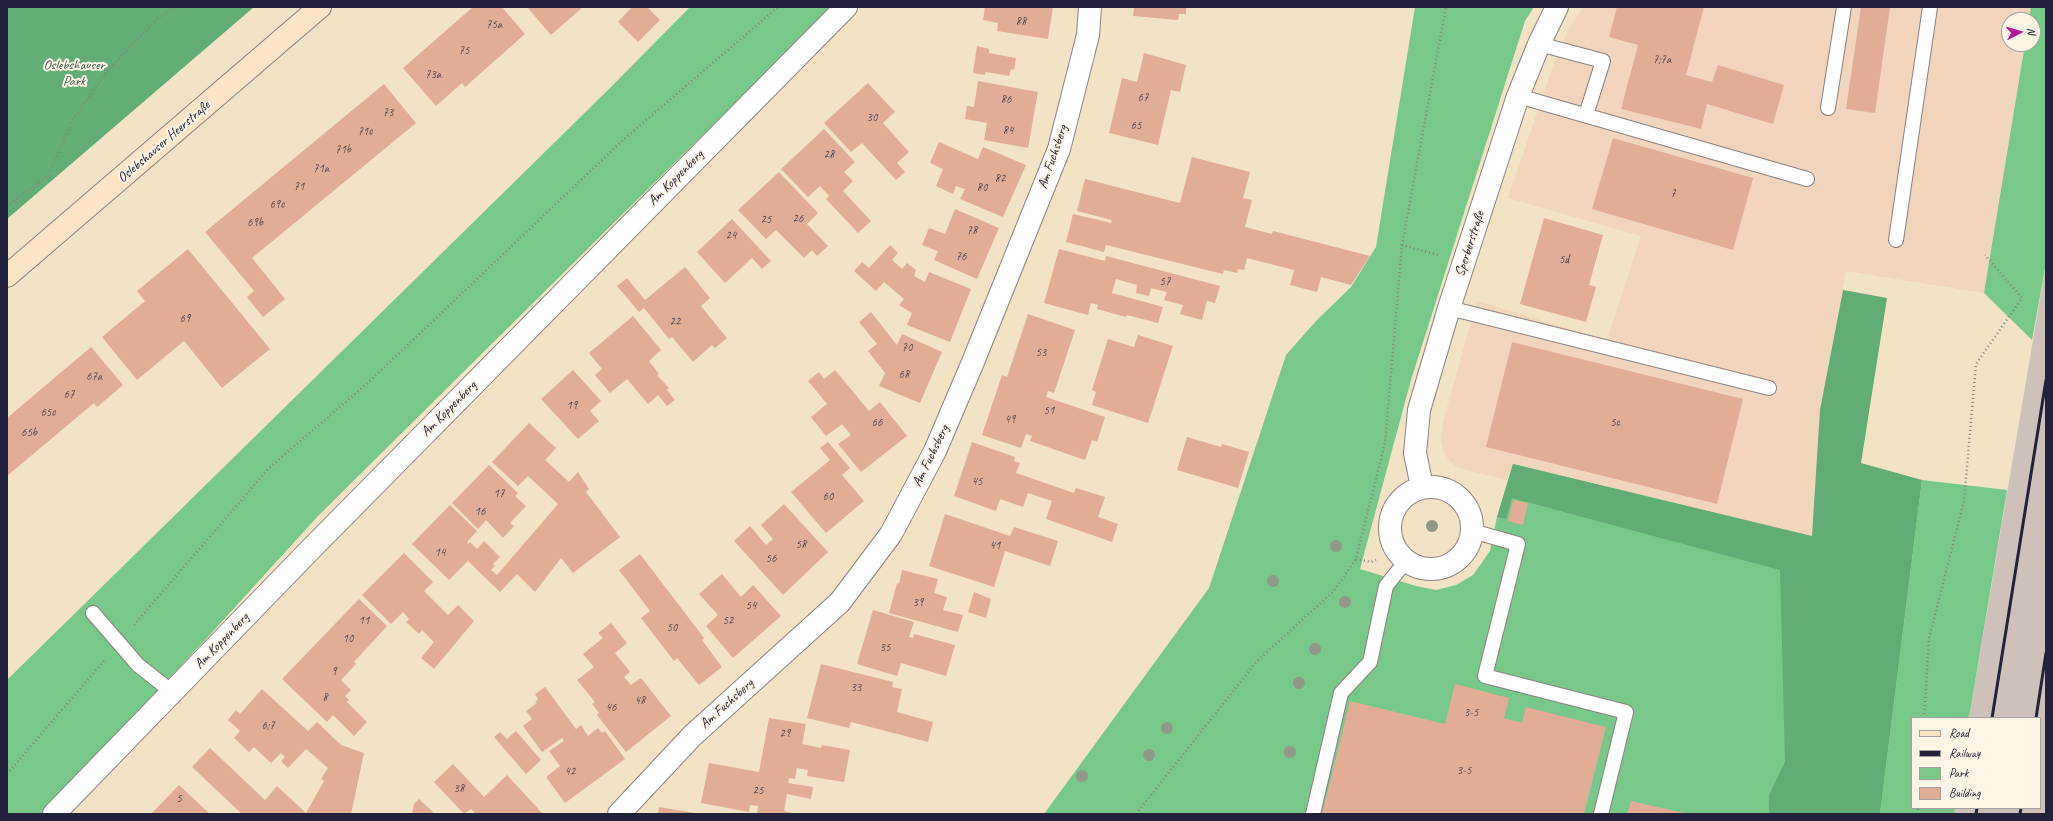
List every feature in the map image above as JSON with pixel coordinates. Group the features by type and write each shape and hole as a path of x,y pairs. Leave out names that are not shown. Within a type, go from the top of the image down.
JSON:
{"main road":[{"name":"Oslebshauser Heerstraße","path":"7,276 320,7"}],"street":[{"name":"Am Koppenberg","path":"54,814 323,537 846,7"},
{"name":"Am Fuchsberg","path":"619,814 692,736 840,602 891,534 935,451 973,362 1059,149 1088,35 1090,7"},
{"name":"Sperberstraße","path":"1422,487 1415,453 1419,410 1449,308 1518,96 1539,44 1557,7"},
{"path":"1422,487 1438,487 1451,492 1460,499 1468,511 1472,531 1466,549 1456,560 1440,568 1426,569 1406,561 1396,550 1391,537 1391,519 1396,506 1409,493 1422,487"}],"lane":[{"path":"1828,108 1844,7"},
{"path":"1896,240 1930,7"},
{"path":"1539,44 1603,61 1586,115"},
{"path":"1518,96 1807,179"},
{"path":"1449,308 1770,388"},
{"path":"1472,531 1518,544 1485,676 1626,712 1601,814"},
{"path":"1313,814 1341,693 1370,662 1386,586 1406,561"},
{"path":"93,613 138,665 172,692"}],"path":[{"path":"7,206 48,176 74,120 106,72 158,18 175,7"},
{"path":"7,774 268,469 371,380 623,140 778,7"},
{"path":"1136,814 1257,661 1333,592 1356,560 1385,443 1402,245 1446,7"},
{"path":"1402,245 1464,262"},
{"path":"1924,717 1929,638 1964,501 1976,364 2022,298 1985,255"}],"shaded area":[{"path":"1583,7 2031,7 2030,12 2001,12 2001,52 2024,52 1984,293 1846,271 1820,410 1813,537 1513,464 1507,480 1458,468 1448,459 1443,450 1441,439 1443,422 1477,301 1607,340 1641,236 1508,198 1555,60 1570,27"},
{"path":"2046,263 2046,814 1953,814 1954,809 2041,809 2041,717 1969,717"}],"green space":[{"name":"Oslebshauser Park","path":"7,7 254,7 7,219"},
{"path":"690,7 832,7 318,516 206,639 42,814 7,814 7,680 609,89"},
{"path":"1415,7 1534,7 1525,21 1411,380 1360,569 1416,586 1436,590 1456,585 1473,575 1490,551 1497,517 1513,464 1813,537 1785,761 1769,794 1769,814 1044,814 1209,588 1286,355 1316,321 1351,287 1376,247"},
{"path":"2031,7 2046,7 2046,263 2032,340 1984,293 2024,52 2041,52 2041,12 2030,12"},
{"path":"1843,290 1887,298 1861,463 1922,480 1880,814 1769,814 1769,794 1785,761 1780,570 1512,498 1506,519 1497,517 1513,464 1812,536 1820,410"},
{"path":"1922,480 2007,490 1969,717 1911,717 1911,809 1955,809 1954,814 1880,814"}],"building":[{"path":"473,7 502,7 525,34 465,87 462,83 436,106 403,68"},
{"path":"527,7 583,7 551,35"},
{"path":"632,7 647,7 660,20 638,42 618,22"},
{"path":"985,7 1053,7 1048,39 997,31 998,23 983,20"},
{"path":"1134,7 1186,7 1186,14 1179,14 1178,20 1133,16"},
{"path":"1617,7 1704,7 1686,75 1712,82 1718,65 1784,85 1773,124 1707,104 1701,129 1621,109 1638,45 1609,37"},
{"path":"1861,7 1890,7 1875,113 1846,109"},
{"path":"977,46 989,49 989,53 1016,58 1014,70 1011,69 1009,76 986,72 985,75 973,73"},
{"path":"1144,53 1186,65 1180,92 1171,90 1158,145 1109,133 1122,78 1137,82"},
{"path":"978,81 1038,92 1028,148 984,140 987,123 965,119 967,106 974,107"},
{"path":"868,83 895,112 883,123 909,152 897,163 905,172 896,180 862,143 851,152 824,123"},
{"path":"384,84 416,123 252,258 285,299 263,317 247,297 254,291 205,232"},
{"path":"824,129 855,162 844,172 853,181 843,191 871,221 858,233 826,199 829,196 820,186 808,197 781,169"},
{"path":"1613,138 1753,178 1733,250 1592,209"},
{"path":"939,142 978,159 983,147 1026,165 1003,217 960,199 965,189 956,186 953,194 936,186 943,169 930,163"},
{"path":"1192,157 1250,172 1243,198 1252,200 1245,227 1272,234 1273,231 1370,256 1351,285 1321,277 1317,292 1290,285 1294,270 1247,258 1244,270 1238,269 1237,273 1224,270 1223,274 1106,245 1104,252 1066,242 1073,214 1111,223 1112,220 1077,211 1085,179 1180,203"},
{"path":"779,172 818,213 807,224 828,246 817,256 812,250 804,258 776,230 766,239 738,210"},
{"path":"955,209 999,228 977,279 934,260 938,251 922,245 929,228 945,234"},
{"path":"1544,218 1603,235 1589,285 1596,287 1586,322 1520,304"},
{"path":"732,219 771,261 762,269 752,258 725,283 697,252"},
{"path":"890,245 898,253 892,260 902,269 907,263 916,270 914,276 925,282 929,272 971,289 950,342 907,325 912,313 899,305 904,299 884,282 876,291 854,271 862,262 869,268"},
{"path":"188,249 270,349 222,388 184,341 137,380 102,337 145,301 137,291"},
{"path":"1059,249 1105,261 1106,256 1220,286 1215,303 1207,301 1202,320 1180,314 1183,305 1164,300 1167,292 1151,288 1149,296 1136,293 1137,285 1116,279 1112,293 1163,307 1158,323 1127,315 1126,317 1097,309 1098,305 1091,303 1088,315 1044,303"},
{"path":"685,267 710,298 701,306 727,338 715,348 712,345 693,362 672,337 669,339 644,308 639,312 617,286 627,278 645,300"},
{"path":"871,312 897,345 902,334 942,352 920,403 879,386 885,373 868,351 877,344 859,322"},
{"path":"1028,314 1075,330 1054,393 1048,391 1046,397 1105,417 1097,442 1092,440 1085,460 1030,441 1032,436 1026,434 1021,448 982,435 1002,375 1007,377"},
{"path":"633,316 661,350 649,361 659,374 657,375 669,388 667,390 675,400 667,406 658,395 648,404 627,379 610,393 595,375 602,369 589,353"},
{"path":"1138,335 1173,346 1148,423 1092,405 1096,392 1092,390 1108,339 1134,347"},
{"path":"1512,342 1743,399 1717,504 1486,447"},
{"path":"91,347 123,385 97,407 94,403 7,476 7,418"},
{"path":"573,370 601,401 590,411 599,421 578,439 541,399"},
{"path":"835,370 869,411 880,402 907,436 861,472 838,444 851,435 842,424 826,436 811,417 827,404 808,381 819,372 824,379"},
{"path":"529,423 556,448 545,460 569,482 578,472 589,489 586,492 620,537 573,573 561,558 535,592 517,574 500,592 468,561 449,580 412,544 450,505 477,531 467,542 469,544 470,542 477,549 484,541 500,557 493,564 495,566 491,570 497,575 558,504 528,476 518,486 492,462"},
{"path":"1187,437 1221,447 1222,444 1249,452 1238,488 1177,470"},
{"path":"828,442 850,468 842,475 864,501 826,533 791,492 830,460 820,448"},
{"path":"972,442 1015,457 1014,461 1020,463 1016,473 1074,493 1076,488 1105,497 1098,517 1118,524 1112,542 1046,519 1052,501 1028,493 1023,507 1000,499 996,511 954,496"},
{"path":"489,465 518,493 515,496 526,506 510,523 514,526 503,538 486,520 478,529 452,503"},
{"path":"1513,500 1528,503 1523,525 1508,521"},
{"path":"784,504 828,552 783,595 734,541 750,526 766,545 773,539 761,525"},
{"path":"945,514 1010,536 1014,527 1058,541 1050,566 1005,551 994,587 929,566"},
{"path":"404,553 433,582 424,591 448,615 458,605 474,621 434,669 421,658 434,642 422,630 419,634 406,622 409,619 403,612 391,624 362,595"},
{"path":"640,554 704,638 702,640 722,667 699,685 677,658 674,661 641,618 650,611 619,570"},
{"path":"902,570 938,579 934,593 947,597 943,610 963,615 958,632 889,613"},
{"path":"722,574 741,597 753,585 781,616 733,658 706,626 718,615 699,594"},
{"path":"974,592 991,599 986,618 968,612"},
{"path":"359,599 387,626 354,662 356,664 341,680 351,690 345,696 349,700 347,702 367,722 354,736 333,715 327,722 282,679"},
{"path":"873,610 914,622 909,637 913,638 914,634 955,645 946,676 901,663 897,676 857,664"},
{"path":"611,623 627,643 615,653 630,672 624,677 631,685 641,678 671,716 626,752 597,715 599,713 592,704 595,702 577,680 594,667 583,654 603,638 598,633"},
{"path":"821,664 893,682 892,687 902,689 897,712 933,722 928,742 851,722 849,728 807,718"},
{"path":"1455,684 1509,698 1504,718 1522,723 1526,707 1606,727 1584,814 1322,814 1350,701 1445,724"},
{"path":"545,687 576,729 581,725 588,736 598,728 602,733 605,731 625,759 565,803 546,777 560,766 549,751 564,741 562,738 542,752 523,726 532,719 526,711 537,703 535,702 538,699 535,694"},
{"path":"262,689 308,731 317,722 341,745 364,753 351,814 242,814 192,767 210,748 265,800 277,786 306,813 324,781 321,779 328,768 306,749 288,768 281,761 285,757 281,753 271,763 254,747 249,752 234,738 240,731 228,720 236,710 240,714"},
{"path":"769,718 806,724 802,744 821,748 822,745 850,750 844,782 807,776 808,770 797,768 795,779 789,778 788,783 813,787 811,799 787,794 784,811 796,814 757,814 758,806 750,805 749,812 701,803 709,763 759,772"},
{"path":"516,731 541,760 526,774 494,737 500,732 507,739"},
{"path":"453,764 484,797 507,775 543,814 476,814 471,809 464,814 434,782"},
{"path":"179,785 210,814 151,814"},
{"path":"419,799 435,814 412,814 414,804"},
{"path":"1631,801 1684,813 1684,814 1627,814"},
{"path":"659,807 695,813 658,814"}],"railway":[{"path":"1992,717 2046,380"},
{"path":"2036,717 2046,653"},
{"path":"1976,814 1977,809"},
{"path":"2020,814 2021,809"}]}
